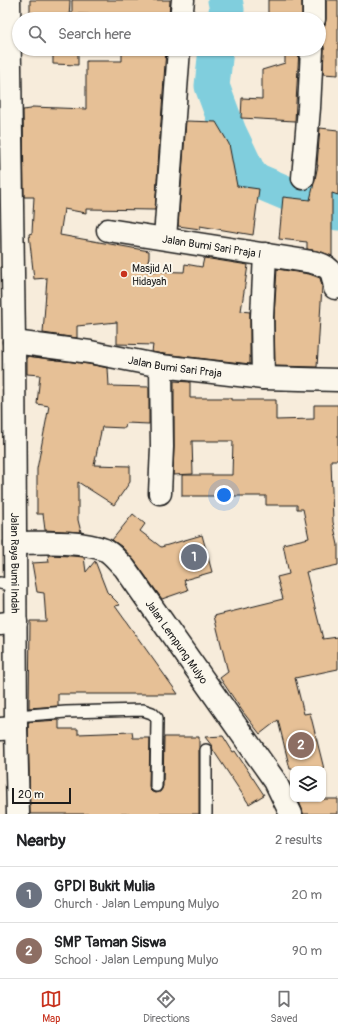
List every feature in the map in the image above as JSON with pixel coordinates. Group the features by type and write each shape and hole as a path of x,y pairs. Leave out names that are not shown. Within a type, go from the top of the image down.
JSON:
{"street":[{"name":"Jalan Raya Bumi Indah","path":"9,0 14,342 8,623 11,724 18,814"},
{"path":"182,12 183,0"},
{"path":"314,0 314,12"},
{"path":"165,238 178,56"},
{"path":"303,178 312,56"},
{"name":"Jalan Bumi Sari Praja I","path":"108,230 265,254 262,317 263,378"},
{"path":"265,254 327,266 333,275 335,288"},
{"name":"Jalan Bumi Sari Praja","path":"14,342 90,352 161,366 263,378 338,380"},
{"path":"160,493 162,447 161,366"},
{"name":"Jalan Lempung Mulyo","path":"10,549 60,543 89,546 107,551 124,567 275,781 291,814"}],"lane":[{"path":"11,724 66,712 143,710 152,713 157,718 156,786"},
{"path":"206,750 206,814"}],"building":[{"path":"30,0 70,0 69,12 30,12"},
{"path":"72,0 170,0 169,12 72,12"},
{"path":"268,0 302,0 302,12 268,12"},
{"path":"326,0 338,0 338,75 323,74 324,56 326,56"},
{"path":"53,56 78,56 78,65 53,64"},
{"path":"122,56 166,56 155,210 86,209 86,213 64,209 60,235 149,251 146,271 184,272 185,264 202,267 204,258 248,265 241,311 250,312 250,364 152,352 153,345 117,344 117,322 77,326 77,338 43,333 47,278 34,279 29,234 32,233 34,197 24,197 23,110 31,109 32,107 86,109 86,61 122,61"},
{"path":"285,56 299,56 295,121 241,118 242,98 262,99 262,70 285,63"},
{"path":"186,121 216,122 229,144 237,186 259,189 253,235 200,226 200,229 178,226"},
{"path":"320,128 338,130 338,195 332,193 332,256 307,249 307,242 279,239 283,197 310,200 318,165"},
{"path":"277,269 309,274 320,278 322,286 317,367 275,366 274,317"},
{"path":"27,356 108,368 109,386 149,387 149,424 126,423 125,428 102,427 94,465 130,466 130,482 114,505 78,482 78,520 81,532 45,530 43,514 37,514 37,469 49,406 37,404 40,375 27,374"},
{"path":"174,381 190,382 190,398 276,400 276,420 314,419 314,405 338,405 338,460 331,460 333,522 338,545 338,565 306,572 323,639 338,637 338,669 295,678 304,714 310,713 323,766 290,766 290,769 278,720 260,734 243,712 220,678 228,672 214,616 283,599 277,577 289,574 283,544 309,538 303,509 297,509 297,505 266,505 266,496 182,496 182,475 232,475 233,441 192,441 193,474 173,475"},
{"path":"133,514 145,524 140,531 161,547 202,535 212,572 184,580 188,590 162,599 134,560 121,546 112,540"},
{"path":"48,555 84,557 86,572 95,561 107,592 120,605 115,606 178,694 58,694 58,706 29,708 30,621 46,621 44,593 37,592 32,563 49,562"},
{"path":"59,720 59,729 78,729 78,734 132,732 133,738 150,738 149,786 152,792 156,793 160,792 163,786 164,737 199,737 199,814 30,814 28,722"},
{"path":"223,736 233,752 235,751 264,795 249,804 205,737"},
{"path":"326,799 338,799 338,814 303,814 299,802 326,802"}],"waterway":[{"path":"225,0 226,12"},
{"path":"215,56 212,86 229,132 251,178 338,213"}],"place":[{"name":"Masjid Al Hidayah","path":"124,274"},
{"name":"GPDI Bukit Mulia","path":"194,557"},
{"name":"SMP Taman Siswa","path":"301,745"}]}
